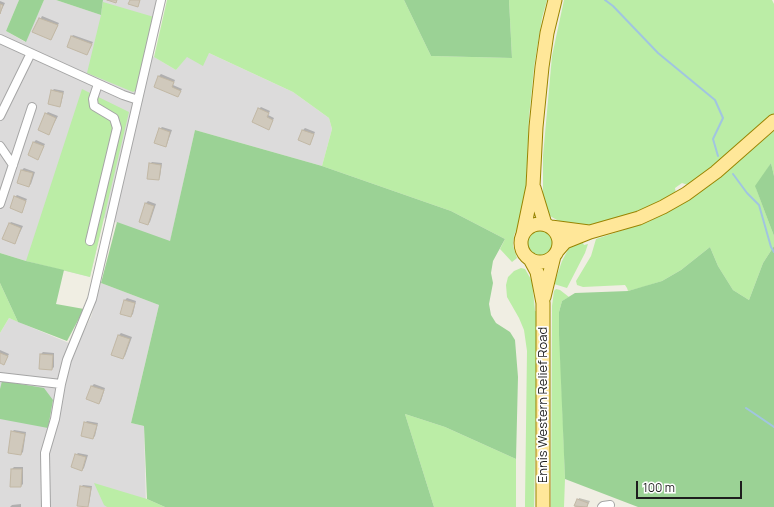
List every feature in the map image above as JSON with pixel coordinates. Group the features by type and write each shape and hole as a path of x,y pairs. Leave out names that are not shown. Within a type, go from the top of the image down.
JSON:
{"main road":[{"path":"555,0 547,33 542,67 536,127 533,186 521,239 522,250 530,259 536,262 549,260 565,242 590,232 639,218 669,204 716,172 774,121"},
{"path":"533,186 548,225 556,231 559,237 559,244 556,253"},
{"path":"523,234 532,225 538,223 590,232"},
{"name":"Ennis Western Relief Road","path":"543,303 556,253"},
{"name":"Ennis Western Relief Road","path":"530,259 537,272 543,303 543,507"}],"street":[{"path":"46,507 45,453 55,419 67,360 92,299 161,0"},
{"path":"0,39 98,84 138,100"},
{"path":"0,116 31,53"},
{"path":"90,241 117,128 114,118 94,106 92,99 98,84"},
{"path":"0,204 32,107"},
{"path":"0,146 13,165"},
{"path":"0,377 61,384"}],"shaded area":[{"path":"0,0 19,0 6,31 25,42 44,0 56,0 101,15 103,0 157,0 146,52 176,70 186,57 209,53 293,92 329,118 332,129 322,166 195,130 170,242 104,218 90,277 0,253"},
{"path":"101,283 159,305 131,423 144,426 146,507 0,507 0,333 9,318 76,346 91,317"}],"green space":[{"path":"19,0 44,0 26,42 6,31"},
{"path":"56,0 103,0 101,15"},
{"path":"167,0 404,0 431,56 512,58 509,0 547,0 542,18 534,67 529,117 526,185 529,189 520,223 514,235 513,246 517,258 512,262 500,249 505,239 451,211 322,166 332,129 329,118 293,92 209,53 203,66 187,57 176,70 154,57"},
{"path":"404,0 509,0 512,58 431,56"},
{"path":"564,0 772,0 774,4 774,116 726,158 688,185 682,183 675,188 676,194 653,207 597,225 596,223 583,226 569,225 557,220 550,216 545,209 543,196 543,156 552,56"},
{"path":"103,2 154,17 138,89 133,92 87,73"},
{"path":"82,89 129,112 90,277 26,261"},
{"path":"195,130 322,166 451,211 505,239 493,261 491,273 493,283 489,304 491,315 496,323 510,332 515,340 518,377 516,459 445,427 405,414 434,507 165,507 147,499 144,426 131,423 159,305 101,283 117,222 170,241"},
{"path":"774,131 774,176 771,163 756,188 774,236 774,246 763,263 749,300 733,290 718,266 710,247 681,270 662,281 643,287 628,291 625,285 583,287 577,285 576,281 591,256 596,239 648,222 692,198"},
{"path":"771,163 774,176 774,236 755,186"},
{"path":"540,228 551,232 555,243 551,254 540,258 529,254 525,243 529,232"},
{"path":"580,242 584,245 588,244 567,288 554,284 562,261 569,248 573,244"},
{"path":"774,246 774,507 638,507 565,479 559,334 559,312 562,301 575,293 628,291 662,281 681,270 710,247 718,266 733,290 749,300 763,263"},
{"path":"0,253 64,270 56,304 84,309 67,341 18,322 0,283"},
{"path":"521,268 525,269 532,281 535,311 540,312 537,359 534,507 525,507 527,351 524,330 507,297 506,285 508,277 514,271"},
{"path":"0,283 18,322 9,318 0,333"},
{"path":"556,289 560,290 569,297 562,301 559,312 565,479 564,507 551,507 552,306 554,291"},
{"path":"2,381 44,388 53,400 48,428 0,419 0,389"},
{"path":"405,414 445,427 516,459 516,507 434,507"},
{"path":"94,483 147,499 165,507 107,507 104,505"}],"building":[{"path":"107,0 117,0 116,3"},
{"path":"130,0 140,0 138,7 128,4"},
{"path":"0,4 3,5 0,14"},
{"path":"39,18 58,25 51,40 32,32"},
{"path":"71,36 92,44 87,55 67,47"},
{"path":"158,76 174,82 172,87 181,91 178,97 154,87"},
{"path":"51,90 63,93 60,107 48,104"},
{"path":"258,108 269,113 267,117 273,120 269,130 252,122"},
{"path":"45,113 56,118 49,135 38,130"},
{"path":"159,128 170,132 166,147 154,143"},
{"path":"302,130 314,134 310,145 298,140"},
{"path":"33,142 44,146 38,160 28,155"},
{"path":"149,163 161,165 159,180 147,179"},
{"path":"21,170 33,173 29,187 17,183"},
{"path":"14,196 26,201 22,213 10,208"},
{"path":"145,203 154,206 148,225 139,222"},
{"path":"9,223 21,228 15,244 2,239"},
{"path":"124,300 135,303 131,317 120,314"},
{"path":"118,335 130,339 123,359 111,355"},
{"path":"0,353 8,356 4,365 0,363"},
{"path":"40,354 53,355 52,370 39,369"},
{"path":"91,386 104,390 99,404 86,399"},
{"path":"84,422 97,425 93,439 81,436"},
{"path":"11,431 25,434 21,455 8,453"},
{"path":"75,454 86,457 82,471 71,467"},
{"path":"11,469 22,469 21,487 10,487"},
{"path":"80,486 91,488 88,507 77,506"},
{"path":"577,499 588,503 587,507 574,506"}],"waterway":[{"path":"605,0 613,6 658,53 715,100 723,118 713,139 718,156"},
{"path":"733,174 747,193 759,205 771,247 774,252"},
{"path":"746,408 774,427"}]}
